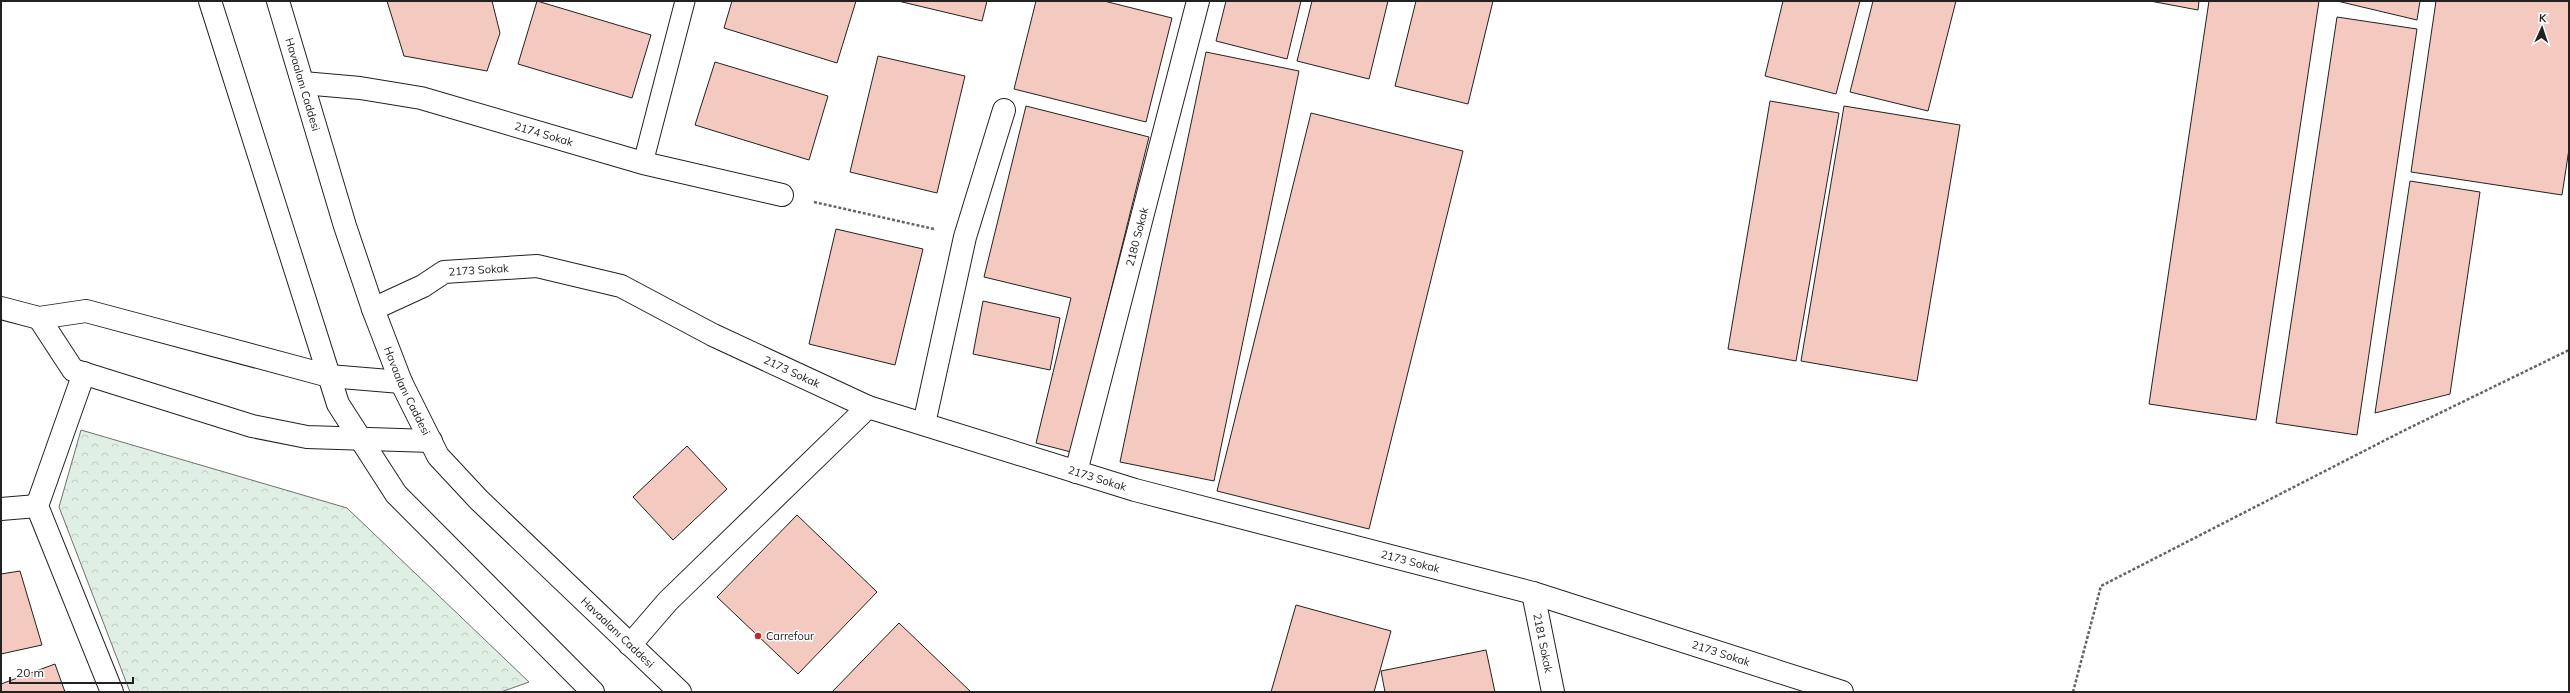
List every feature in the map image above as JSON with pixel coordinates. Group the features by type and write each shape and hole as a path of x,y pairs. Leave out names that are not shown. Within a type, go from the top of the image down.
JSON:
{"street":[{"path":"210,1 338,404 396,494 586,691"},
{"name":"Havaalanı Caddesi","path":"278,1 345,226 373,309 401,382 438,456 479,500 680,692"},
{"name":"2180 Sokak","path":"1076,472 1198,1"},
{"name":"2174 Sokak","path":"303,83 360,88 421,98 642,163 782,195"},
{"path":"924,424 965,237 1004,110"},
{"name":"2173 Sokak","path":"373,309 423,286 444,272 537,266 621,286 713,335 868,407 1135,490 1534,593 1842,692"},
{"path":"1,308 39,318 86,311 329,376 401,382"},
{"path":"39,318 73,370 252,426 307,437 361,440 431,441"},
{"path":"84,373 37,506 112,692"},
{"path":"630,645 668,601 868,407"},
{"path":"1,509 37,506"},
{"name":"2181 Sokak","path":"1534,593 1553,692"}],"lane":[{"path":"642,163 685,1"}],"path":[{"path":"782,195 965,237"},
{"path":"2073,692 2101,586 2403,431 2569,350"}],"green space":[{"path":"81,430 347,508 529,682 501,692 130,692 59,507"}],"building":[{"path":"387,1 492,1 500,33 487,71 404,56"},
{"path":"537,1 651,35 632,98 518,64"},
{"path":"732,1 856,1 837,63 724,28"},
{"path":"898,1 987,1 982,21"},
{"path":"1036,1 1104,1 1172,18 1146,122 1014,89"},
{"path":"1226,1 1301,1 1287,59 1216,41"},
{"path":"1312,1 1388,1 1369,79 1297,61"},
{"path":"1416,1 1493,1 1468,104 1395,86"},
{"path":"1783,1 1860,1 1836,94 1765,76"},
{"path":"1873,1 1956,1 1928,111 1850,92"},
{"path":"2150,1 2199,1 2198,10"},
{"path":"2209,1 2319,1 2256,420 2149,404"},
{"path":"2337,1 2420,1 2417,20"},
{"path":"2436,1 2569,1 2569,149 2562,195 2411,172"},
{"path":"2337,17 2417,29 2357,435 2276,423"},
{"path":"1206,52 1299,71 1214,481 1120,462"},
{"path":"878,56 965,76 937,193 850,172"},
{"path":"715,62 828,96 809,160 695,125"},
{"path":"1770,101 1839,113 1796,361 1728,349"},
{"path":"1026,106 1149,137 1071,452 1036,443 1071,298 984,277"},
{"path":"1844,106 1960,125 1917,381 1801,361"},
{"path":"1311,113 1463,151 1369,529 1217,491"},
{"path":"2410,181 2480,192 2450,394 2375,413"},
{"path":"836,229 923,249 895,365 809,344"},
{"path":"983,301 1060,318 1050,370 973,354"},
{"path":"687,446 727,489 673,540 633,497"},
{"path":"797,515 877,592 798,674 717,597"},
{"path":"20,571 42,645 1,654 1,574"},
{"path":"1296,605 1391,631 1374,692 1271,692"},
{"path":"899,623 971,692 832,692"},
{"path":"1486,650 1495,692 1385,692 1381,671"},
{"path":"55,664 65,692 1,692 1,684"}],"place":[{"name":"Carrefour","path":"758,636"}]}
